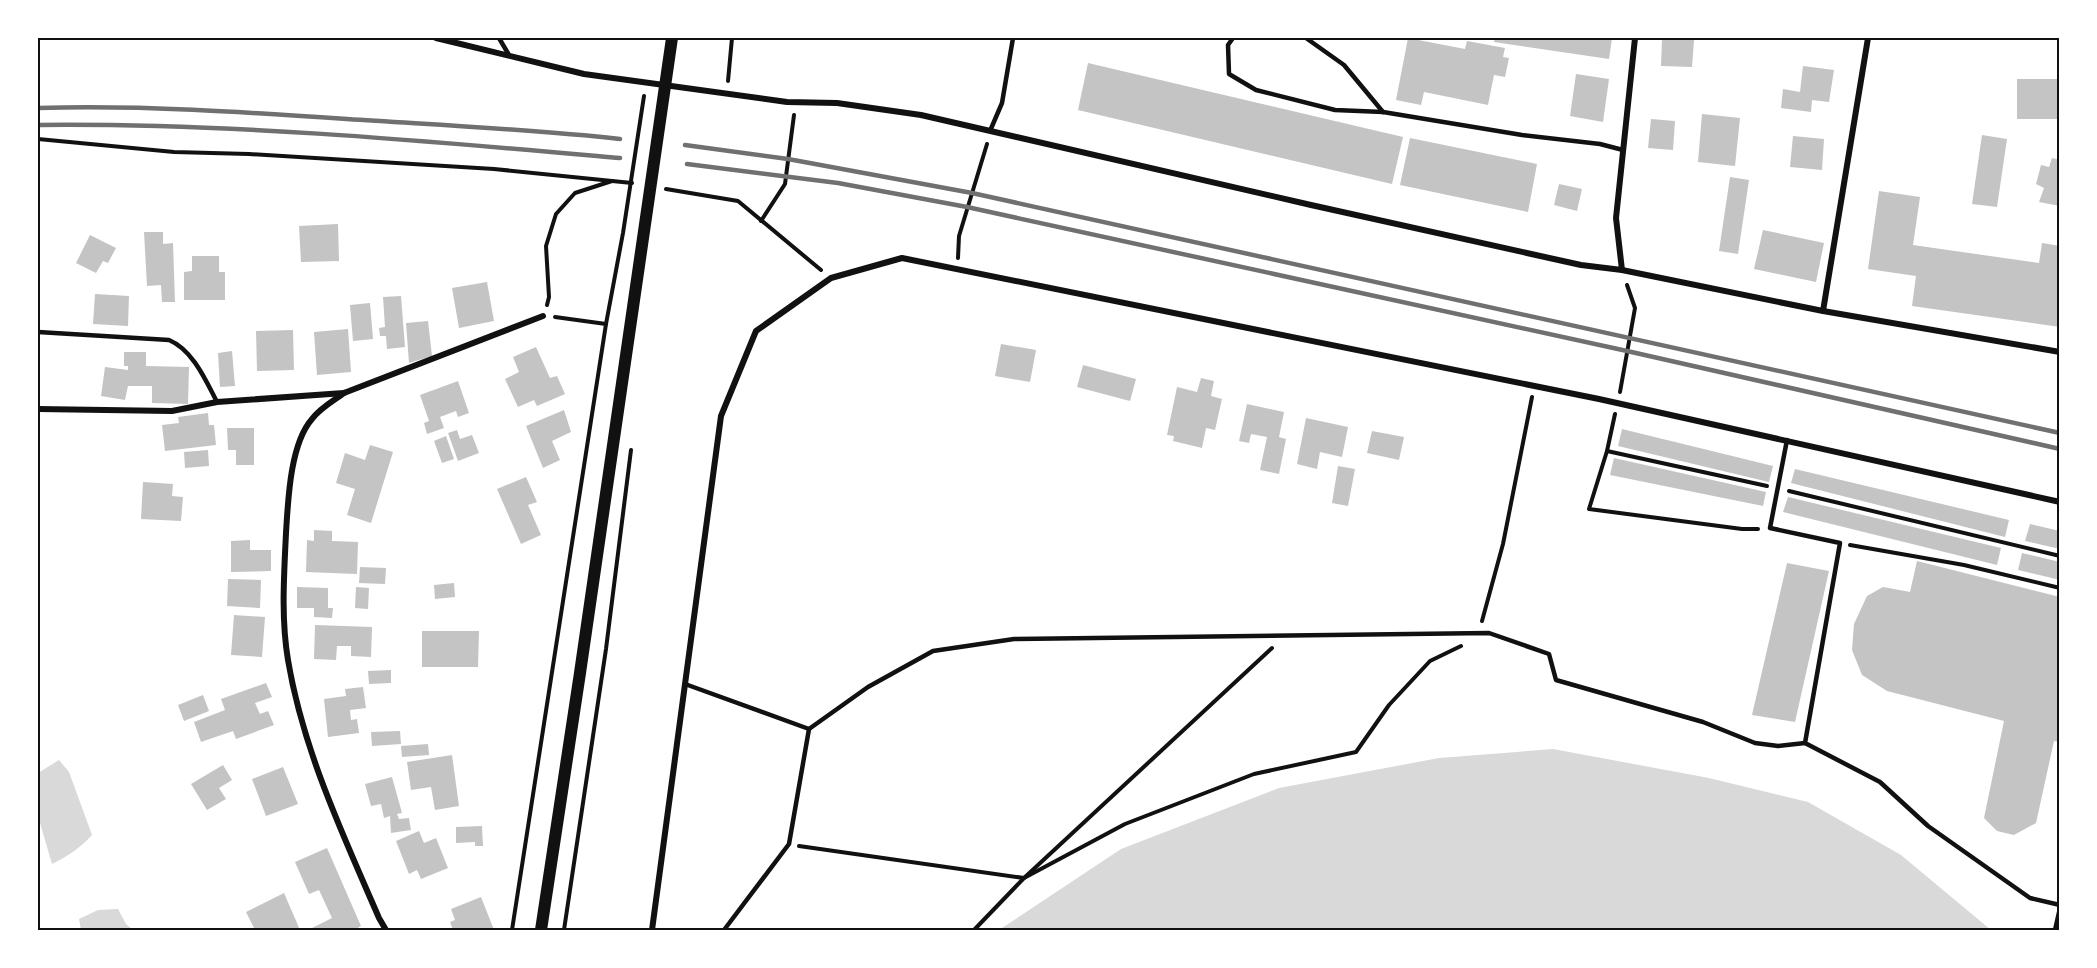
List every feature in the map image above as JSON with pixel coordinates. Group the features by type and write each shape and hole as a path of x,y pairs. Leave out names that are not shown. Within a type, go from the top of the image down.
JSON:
{"main road":[{"path":"541,930 672,42"}],"street":[{"path":"436,38 584,74 796,102 837,103 900,112 1581,266 1622,270 1823,311 2060,352"},
{"path":"1622,270 1616,218 1635,38"},
{"path":"1823,311 1868,38"},
{"path":"652,930 721,416 756,331 831,278 902,258 1617,403 2060,502"},
{"path":"386,930 378,918 335,816 300,716 288,659 284,595 288,500 293,466 303,434 311,419 344,393 543,316"},
{"path":"38,409 172,411 217,402 344,393"}],"lane":[{"path":"499,38 509,55"},
{"path":"990,131 1002,103 1013,38"},
{"path":"1233,38 1228,45 1229,74 1256,90 1335,110 1383,112 1522,135 1600,144 1623,150"},
{"path":"1306,38 1344,64 1383,112"},
{"path":"38,332 170,340 181,347 192,360 217,402"},
{"path":"1786,441 1770,528 1840,543 1805,743"},
{"path":"724,930 789,844 809,729 868,687 933,651 1014,639 1479,633 1489,633 1549,654 1556,680 1703,722 1755,743 1778,746 1805,743 1880,782 1928,826 2030,898 2060,906 2055,930"},
{"path":"685,684 809,729"}],"path":[{"path":"727,93 732,38"},
{"path":"512,930 606,324 646,87"},
{"path":"761,221 785,184 796,102"},
{"path":"957,270 959,236 981,169 990,131"},
{"path":"38,139 174,152 249,154 382,164 494,169 638,184"},
{"path":"543,316 549,297 546,246 556,214 575,193 616,180"},
{"path":"660,188 738,201 831,278"},
{"path":"1622,270 1635,308 1607,451 1589,509 1742,529 1770,528"},
{"path":"559,317 606,324"},
{"path":"1479,633 1503,544 1534,387"},
{"path":"564,930 606,649 631,449"},
{"path":"1607,451 2060,556"},
{"path":"1840,543 1964,565 2060,588"},
{"path":"789,844 1024,878 1125,824 1243,778 1356,752 1389,705 1430,661 1489,633"},
{"path":"974,930 1024,878 1286,636"}],"shaded area":[{"path":"1553,749 1709,778 1808,802 1901,855 1991,930 999,930 1121,849 1279,788 1439,758"},
{"path":"59,760 69,772 92,835 74,851 52,864 38,816 38,773"},
{"path":"118,909 126,924 133,930 81,930 79,919 98,910"}],"building":[{"path":"1408,38 1465,49 1467,41 1505,48 1503,57 1509,58 1505,77 1494,75 1488,105 1424,92 1421,105 1396,100"},
{"path":"1495,38 1612,38 1609,59 1494,42"},
{"path":"1662,38 1694,40 1692,67 1661,66"},
{"path":"1088,63 1403,137 1392,184 1078,110"},
{"path":"1803,66 1834,70 1829,102 1812,100 1811,112 1781,108 1783,89 1800,92"},
{"path":"1576,74 1609,79 1603,122 1570,116"},
{"path":"2017,79 2060,79 2060,119 2017,119"},
{"path":"1702,114 1740,118 1735,166 1698,162"},
{"path":"1651,119 1675,121 1673,150 1648,148"},
{"path":"1982,135 2007,139 1997,207 1972,204"},
{"path":"1793,136 1824,139 1822,170 1790,167"},
{"path":"1410,138 1537,164 1528,212 1400,185"},
{"path":"2052,158 2060,160 2060,206 2039,202 2044,188 2036,184 2041,165 2049,167"},
{"path":"1730,177 1749,180 1738,254 1719,251"},
{"path":"1559,184 1582,189 1577,211 1554,205"},
{"path":"1879,191 1920,197 1913,245 2039,263 2042,243 2060,246 2060,327 1912,306 1916,276 1868,269"},
{"path":"338,224 339,261 301,262 299,226"},
{"path":"1763,230 1824,243 1816,282 1754,269"},
{"path":"144,232 163,232 163,244 173,243 175,302 162,302 161,285 147,286"},
{"path":"90,235 116,248 108,263 103,261 96,273 76,263"},
{"path":"192,256 219,256 219,272 225,272 225,300 184,300 184,272 192,271"},
{"path":"487,282 494,321 459,328 452,288"},
{"path":"95,294 129,296 128,326 93,324"},
{"path":"401,296 405,347 387,349 386,336 380,336 379,328 385,327 383,297"},
{"path":"370,303 373,339 353,341 350,305"},
{"path":"428,321 432,356 409,363 406,323"},
{"path":"348,329 351,372 317,375 314,332"},
{"path":"293,330 294,370 257,371 256,331"},
{"path":"1001,344 1036,350 1030,382 995,376"},
{"path":"536,347 550,378 557,376 565,394 537,406 534,400 518,407 505,379 519,372 513,357"},
{"path":"232,351 235,386 220,387 218,353"},
{"path":"124,352 146,352 146,366 189,367 188,404 152,403 152,386 128,386 125,400 101,396 105,367 128,370 128,366 124,366"},
{"path":"1083,365 1136,379 1130,401 1077,387"},
{"path":"1201,378 1214,381 1211,396 1222,399 1215,430 1206,428 1202,448 1173,441 1174,436 1167,435 1177,387 1197,392"},
{"path":"458,381 469,413 458,417 456,411 440,417 444,428 427,434 424,423 429,421 420,395"},
{"path":"1247,404 1284,412 1279,437 1286,439 1279,474 1260,470 1267,437 1251,434 1249,443 1239,441"},
{"path":"564,410 571,432 552,441 560,460 543,468 526,426"},
{"path":"208,413 209,425 214,425 216,445 165,451 162,425 179,423 178,417"},
{"path":"1306,418 1348,427 1342,457 1320,452 1317,469 1297,464"},
{"path":"227,428 254,428 254,465 236,465 236,450 228,450"},
{"path":"1622,429 1773,466 1769,482 1618,446"},
{"path":"457,430 460,439 472,435 479,453 458,461 448,433"},
{"path":"1372,431 1404,437 1399,460 1367,453"},
{"path":"446,436 454,459 442,463 434,441"},
{"path":"370,445 393,452 371,523 347,515 355,489 336,483 345,453 365,460"},
{"path":"208,450 209,466 185,468 184,452"},
{"path":"1614,458 1766,492 1763,506 1610,475"},
{"path":"1338,466 1355,469 1348,506 1332,503"},
{"path":"1795,469 2009,520 2005,537 1791,483"},
{"path":"526,477 537,502 528,505 541,535 521,544 497,489"},
{"path":"143,482 173,484 172,496 183,497 181,521 141,519"},
{"path":"1788,497 2001,548 1997,565 1783,512"},
{"path":"2030,524 2060,531 2060,549 2025,541"},
{"path":"314,530 332,531 332,541 358,542 357,574 306,572 307,540 314,541"},
{"path":"250,540 250,550 271,550 271,571 231,572 231,541"},
{"path":"2022,553 2060,562 2060,580 2018,570"},
{"path":"1917,561 2060,597 2060,742 2054,741 2036,823 2014,835 1997,831 1984,818 2004,721 1887,691 1862,675 1852,650 1854,624 1867,596 1883,587 1910,592"},
{"path":"1787,563 1829,571 1795,722 1752,715"},
{"path":"360,567 386,568 385,584 359,583"},
{"path":"228,579 261,580 260,608 227,606"},
{"path":"454,583 455,597 435,599 434,585"},
{"path":"297,587 328,588 328,608 333,608 332,618 314,617 314,608 297,608"},
{"path":"356,587 369,588 368,609 355,608"},
{"path":"234,615 265,617 262,657 231,655"},
{"path":"315,625 372,627 371,657 351,656 351,646 337,646 336,660 314,659"},
{"path":"422,631 479,631 478,667 422,667"},
{"path":"391,670 391,683 369,684 368,671"},
{"path":"266,683 272,697 255,703 260,714 268,711 274,725 236,739 233,731 201,742 194,722 225,710 221,699"},
{"path":"363,687 366,708 350,710 351,720 357,719 359,733 328,737 324,699 346,696 345,689"},
{"path":"203,695 209,711 184,721 178,705"},
{"path":"400,731 401,744 372,746 371,732"},
{"path":"428,744 429,755 402,757 401,746"},
{"path":"452,755 459,806 435,810 431,787 411,790 407,762"},
{"path":"223,765 232,780 219,788 226,799 207,810 191,784"},
{"path":"283,767 298,804 266,816 252,779"},
{"path":"392,777 402,813 397,814 399,819 409,818 411,830 391,833 390,816 384,818 381,804 371,806 365,784"},
{"path":"482,826 483,846 475,846 475,842 456,843 456,827"},
{"path":"419,831 424,843 436,838 448,868 421,879 417,870 409,874 396,841"},
{"path":"327,848 361,926 354,930 308,930 332,918 319,890 309,894 295,862"},
{"path":"284,893 300,930 255,930 246,912"},
{"path":"481,897 494,930 453,930 450,922 455,920 451,909"}],"railway":[{"path":"38,108 115,107 231,112 518,130 620,139"},
{"path":"38,125 257,130 620,158"},
{"path":"685,145 788,159 972,193 2060,433"},
{"path":"687,164 838,183 967,207 1627,351 2060,449"}]}
